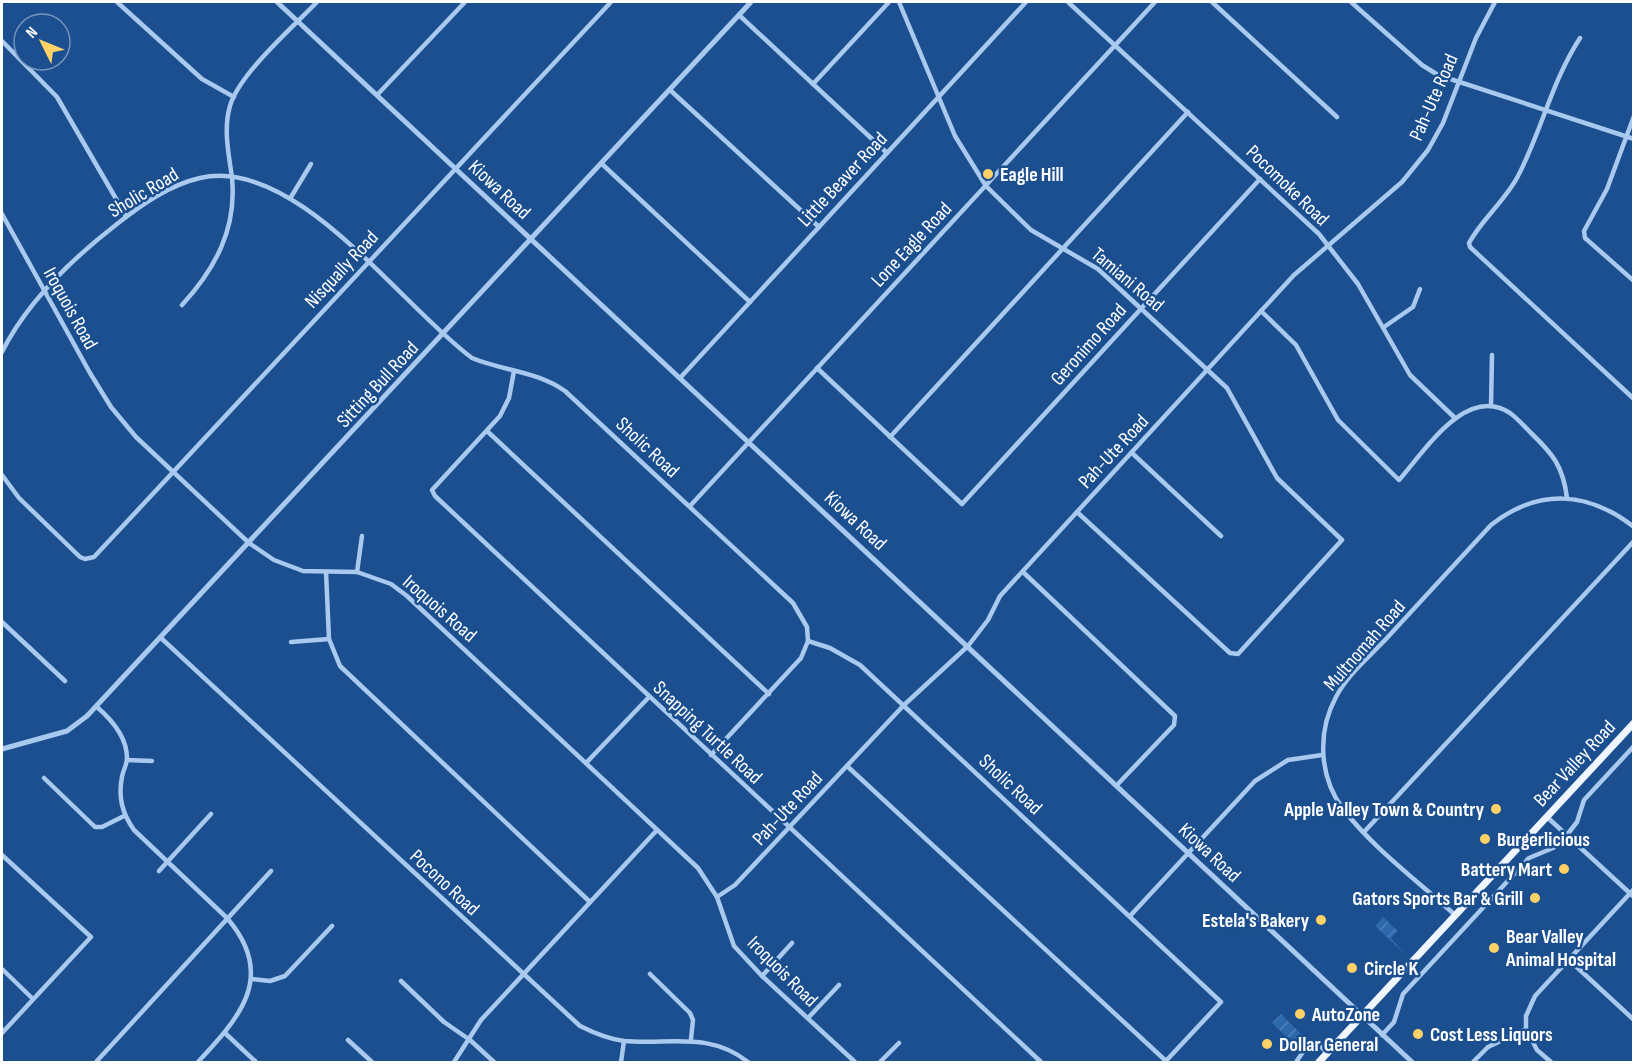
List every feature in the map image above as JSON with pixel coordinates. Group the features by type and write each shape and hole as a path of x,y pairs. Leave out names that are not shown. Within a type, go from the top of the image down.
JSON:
{"main road":[{"name":"Bear Valley Road","path":"1319,1062 1634,723"}],"street":[{"path":"117,2 202,79 234,97"},
{"name":"Kiowa Road","path":"277,2 1412,1062"},
{"path":"182,305 200,285 223,249 233,210 227,123 234,97 248,76 317,2"},
{"path":"378,94 465,2"},
{"name":"Nisqually Road","path":"2,475 19,498 80,556 85,559 94,557 611,2"},
{"name":"Sitting Bull Road","path":"2,749 67,731 81,723 751,2"},
{"path":"813,84 889,2"},
{"name":"Tamiani Road","path":"899,2 911,24 938,97 964,154 986,186 1025,225 1098,269 1227,388 1277,478 1342,540 1238,654 1230,653 1223,647 1077,512"},
{"name":"Little Beaver Road","path":"680,378 1026,2"},
{"name":"Pocomoke Road","path":"1068,2 1260,179 1326,245 1358,284 1410,375 1455,418"},
{"name":"Lone Eagle Road","path":"690,506 1155,2"},
{"path":"1212,2 1337,117"},
{"path":"1351,2 1422,65 1459,82 1634,139"},
{"name":"Pah-Ute Road","path":"717,897 735,885 904,705 968,646 988,620 1000,596 1261,311 1326,245 1402,182 1428,150 1443,123 1476,38 1496,2"},
{"path":"739,15 887,153"},
{"path":"1580,38 1563,64 1517,178 1501,203 1469,243 1470,247 1634,399"},
{"path":"2,41 57,97 126,216"},
{"path":"669,90 819,227"},
{"path":"817,368 890,437 1188,112"},
{"path":"1634,116 1607,189 1584,231 1586,238 1634,281"},
{"path":"291,197 311,164"},
{"path":"602,164 750,302"},
{"name":"Sholic Road","path":"2,352 18,323 90,246 126,216 186,182 231,176 256,181 291,197 315,215 472,358 551,381 565,391 793,603 807,627 808,641 830,648 860,664 1221,1002 1165,1062"},
{"name":"Geronimo Road","path":"890,437 962,504 1260,179"},
{"name":"Iroquois Road","path":"2,214 111,407 135,437 249,543 288,567 326,572 357,572 391,584 407,596 698,868 717,897 734,946 762,976 855,1062"},
{"path":"1384,327 1413,307 1420,289"},
{"path":"1261,311 1296,345 1338,420 1399,480 1455,418 1471,407 1491,405 1510,412 1545,447 1564,474 1567,498"},
{"path":"1491,405 1492,355"},
{"path":"514,371 508,398 500,416 487,431 769,694"},
{"name":"Snapping Turtle Road","path":"487,431 432,490 435,496 1041,1062"},
{"path":"1132,453 1221,536"},
{"name":"Multnomah Road","path":"1455,915 1364,832 1342,808 1329,782 1322,754 1326,723 1337,695 1491,525 1515,509 1529,504 1567,498 1588,502 1613,511 1634,528"},
{"path":"357,572 362,536"},
{"path":"1364,832 1634,541"},
{"path":"326,572 329,639 340,666 590,902"},
{"path":"1023,572 1175,716 1174,725 1117,785"},
{"path":"2,622 65,681"},
{"name":"Pocono Road","path":"161,638 522,975 580,1026 601,1036 624,1041 691,1040 725,1047 747,1062"},
{"path":"291,642 329,639"},
{"path":"711,755 801,658 808,641"},
{"path":"586,763 649,697"},
{"path":"97,706 117,729 126,745 127,760 122,776 120,798 124,816 134,830 227,918 240,933 250,959 252,979 245,1004 225,1033 198,1062"},
{"path":"1382,1035 1394,1022 1403,994 1528,858 1553,848 1567,835 1577,822 1584,800 1634,746"},
{"path":"1130,916 1255,781 1288,760 1322,754"},
{"path":"127,760 152,761"},
{"path":"847,766 1165,1062"},
{"path":"44,778 95,827 102,827 124,816"},
{"path":"159,871 211,814"},
{"path":"1547,817 1631,895"},
{"path":"454,1062 481,1020 657,830"},
{"path":"2,855 91,937 2,1033"},
{"path":"96,1062 271,871"},
{"path":"1551,1062 1537,1050 1526,1029 1526,1016 1535,996 1631,895 1634,889"},
{"path":"252,979 270,981 285,976 332,926"},
{"path":"762,976 792,943"},
{"path":"1568,959 1634,1020"},
{"path":"2,969 33,999"},
{"path":"650,975 690,1013 693,1020 691,1040"},
{"path":"401,981 444,1022 470,1040 494,1062"},
{"path":"808,1018 839,985"},
{"path":"1473,1062 1488,1047 1526,1029"},
{"path":"225,1033 256,1062"},
{"path":"348,1040 372,1062"},
{"path":"621,1062 624,1041"},
{"path":"1296,1062 1310,1042 1315,1042 1328,1053"},
{"path":"880,1062 899,1043"},
{"path":"736,1062 741,1057"}],"shaded area":[{"path":"1383,917 1398,931 1391,938 1405,954 1375,926"},
{"path":"1281,1014 1304,1037 1297,1047 1272,1023"}],"place":[{"name":"Eagle Hill","path":"988,174"},
{"name":"Apple Valley Town & Country","path":"1496,809"},
{"name":"Burgerlicious","path":"1485,839"},
{"name":"Battery Mart","path":"1564,869"},
{"name":"Gators Sports Bar & Grill","path":"1535,898"},
{"name":"Estela's Bakery","path":"1321,920"},
{"name":"Bear Valley Animal Hospital","path":"1494,948"},
{"name":"Circle K","path":"1352,968"},
{"name":"AutoZone","path":"1300,1014"},
{"name":"Cost Less Liquors","path":"1418,1034"},
{"name":"Dollar General","path":"1267,1044"}]}
